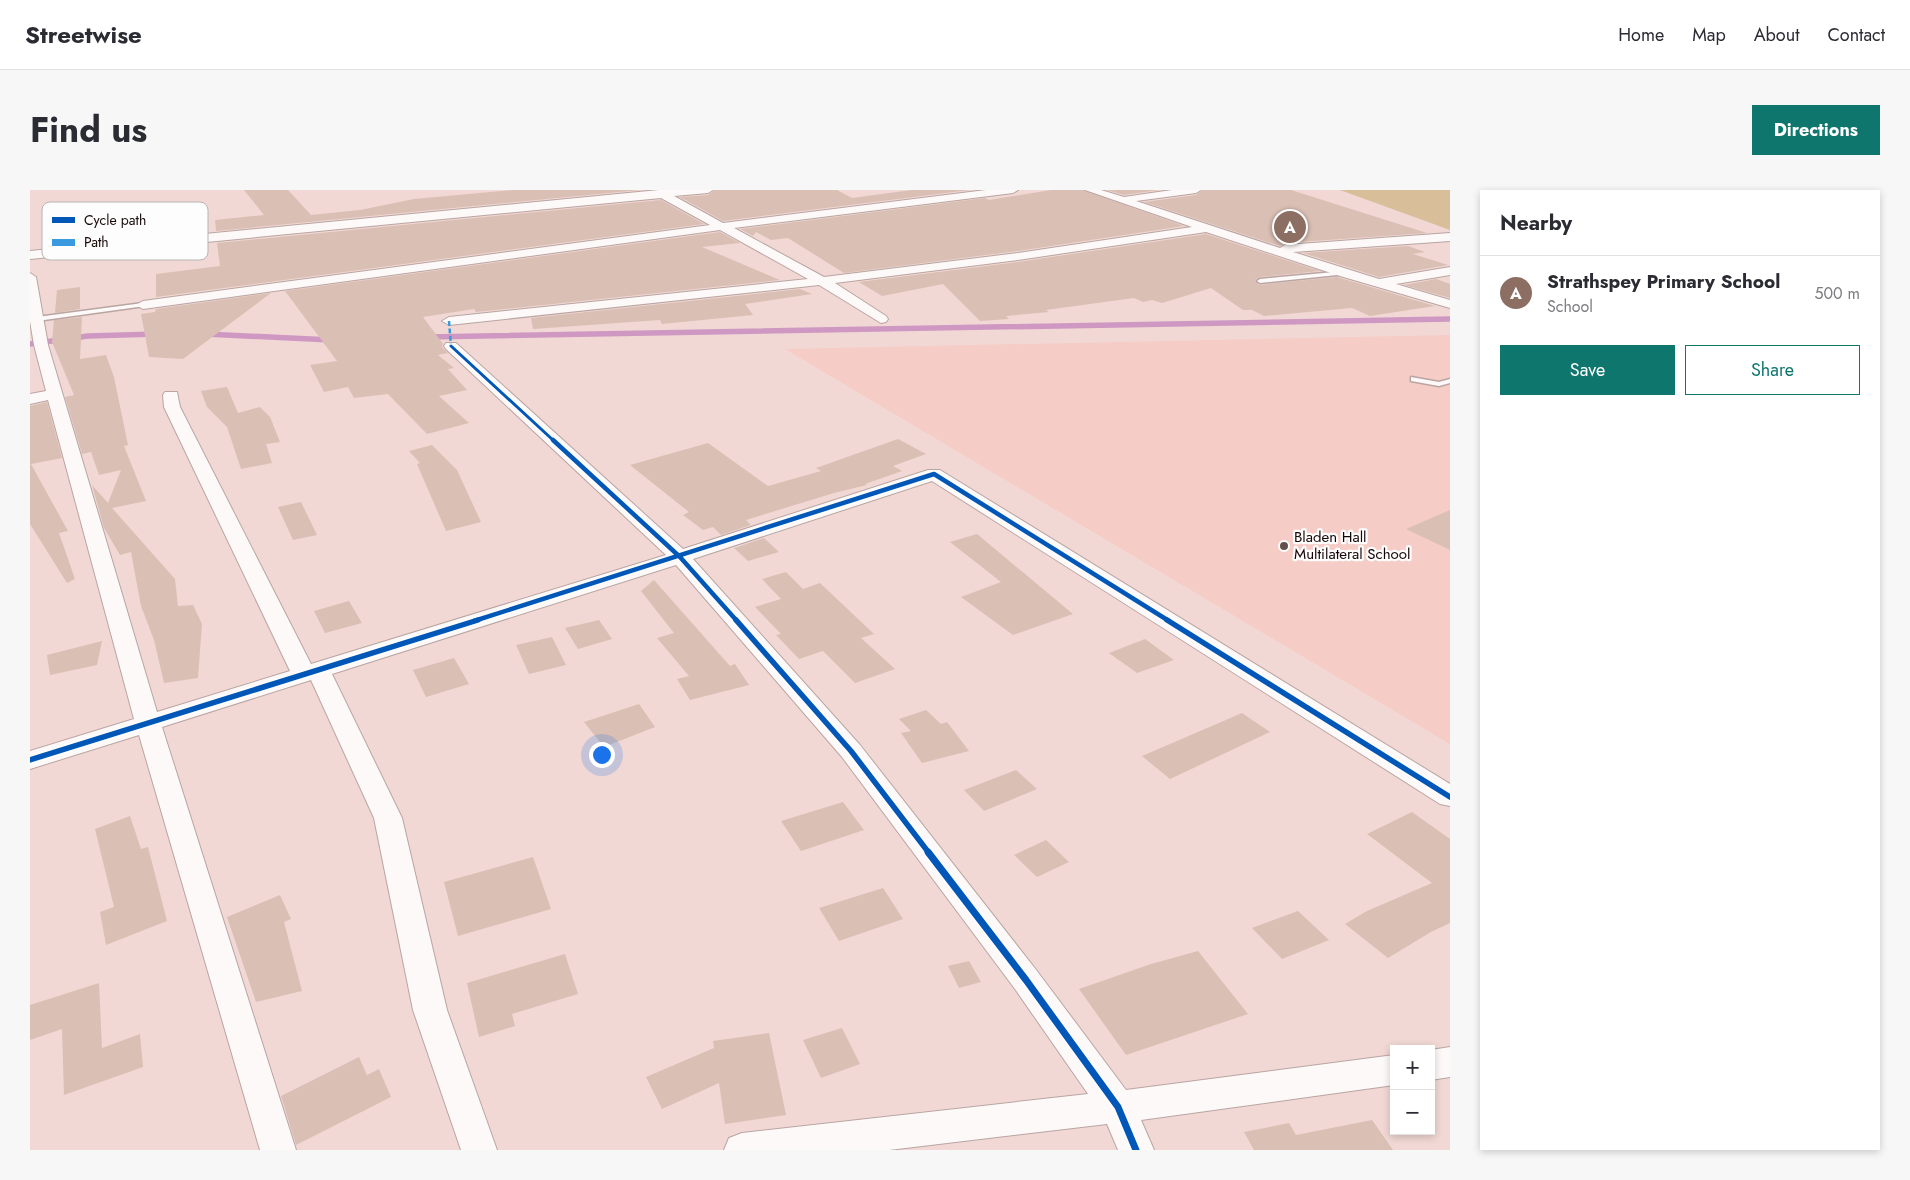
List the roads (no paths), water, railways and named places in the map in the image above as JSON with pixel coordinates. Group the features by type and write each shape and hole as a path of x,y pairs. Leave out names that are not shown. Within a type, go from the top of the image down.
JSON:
{"street":[{"path":"651,190 822,281 880,319"},
{"path":"208,238 708,190"},
{"path":"143,305 1013,190"},
{"path":"1090,190 1345,273 1450,304"},
{"path":"1121,200 1196,190"},
{"path":"449,321 822,281 1109,245 1208,228"},
{"path":"1273,250 1450,236"},
{"path":"1378,283 1450,271"},
{"path":"30,277 41,345 148,723 278,1150"},
{"path":"451,346 680,557 852,751 1026,980 1118,1107 1136,1150"},
{"path":"30,399 55,394"},
{"path":"171,395 172,407 388,818 430,1010 479,1150"},
{"path":"30,760 680,557 934,474 1450,797"},
{"path":"1435,1064 1450,1062"},
{"path":"742,1150 1118,1107 1390,1071"}],"lane":[{"path":"1260,281 1345,273"},
{"path":"37,319 143,305"},
{"path":"1414,379 1439,384 1450,381"}],"waterway":[{"path":"427,337 1450,319"},
{"path":"30,344 88,336 157,334"},
{"path":"205,334 331,340"}],"place":[{"name":"Strathspey Primary School","path":"1290,227"},
{"name":"Bladen Hall Multilateral School","path":"1284,546"}]}
